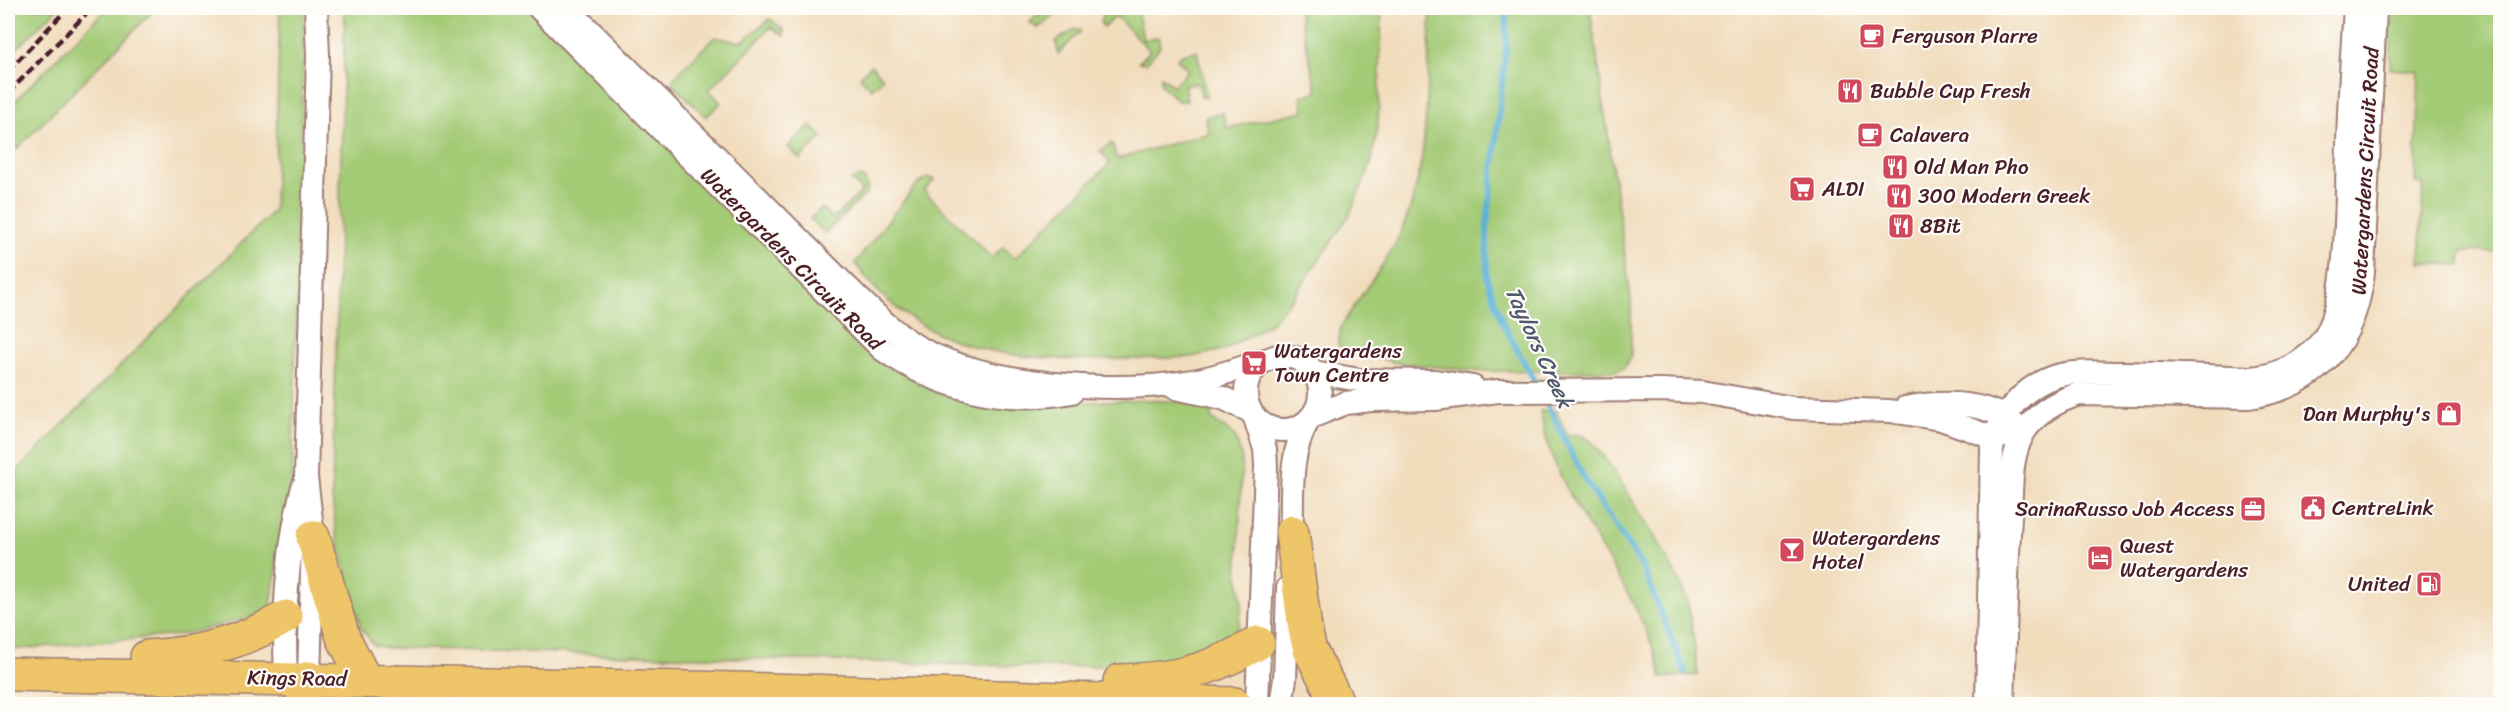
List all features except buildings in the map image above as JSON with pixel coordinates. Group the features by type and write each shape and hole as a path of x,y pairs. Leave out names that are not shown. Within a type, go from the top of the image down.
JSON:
{"main road":[{"path":"1292,532 1310,650 1338,705"},
{"path":"313,537 344,636 365,680"},
{"path":"20,674 138,657 215,649 253,635 286,617"},
{"path":"1023,696 1117,681 1159,679 1194,673 1220,664 1258,643"},
{"name":"Kings Road","path":"20,674 297,691 365,680 1023,696 1235,705"}],"street":[{"path":"297,691 313,537 306,477 318,55 316,8"},
{"name":"Watergardens Circuit Road","path":"539,8 861,329 901,362 951,384 1004,397 1049,396 1100,387"},
{"name":"Watergardens Circuit Road","path":"567,8 846,286 904,338 942,358 998,376 1100,387 1162,385 1214,376 1263,361"},
{"name":"Watergardens Circuit Road","path":"1994,438 2005,416 2035,387 2063,375 2094,373 2260,377 2294,366 2316,348 2334,316 2342,282 2355,8"},
{"name":"Watergardens Circuit Road","path":"2025,431 2044,410 2079,394 2239,397 2276,392 2315,370 2338,346 2350,329 2356,313 2363,279 2374,8"},
{"path":"1257,705 1266,466 1265,449 1245,389 1248,378 1263,361 1280,355 1293,356 1305,362 1314,372 1319,383 1320,395 1298,441 1294,463 1285,679 1281,705"},
{"path":"1314,372 1359,380 1435,381 1498,391"},
{"name":"Watergardens Circuit Road","path":"1162,385 1223,398 1253,415"},
{"path":"1253,415 1264,425 1287,430 1346,403 1435,399 1498,391 1683,390 1793,408 1890,411 1941,419 1994,438 2025,431"},
{"path":"1890,411 1939,402 2005,416 2025,431"},
{"path":"2003,705 2005,579 2013,468 2018,444 2025,431"},
{"path":"1986,705 1994,438"},
{"path":"297,691 286,617 293,525 306,477"}],"green space":[{"path":"8,8 58,8 8,57"},
{"path":"107,8 156,8 8,158 8,108"},
{"path":"280,8 304,8 292,485 281,535 270,613 179,635 8,650 8,480 274,210"},
{"path":"345,8 529,8 873,352 1070,402 1151,400 1215,404 1211,418 1235,436 1242,457 1238,572 1242,603 1238,633 1232,640 1192,657 1146,665 1057,667 387,648 374,645 361,628 336,533 332,497"},
{"path":"1045,8 1056,8 1055,15 1038,28 1029,23"},
{"path":"1121,8 1137,8 1143,40 1158,37 1160,47 1146,63 1139,62 1150,51 1116,16 1104,27 1100,23 1103,14"},
{"path":"1298,8 1382,8 1378,127 1371,164 1349,216 1293,298 1271,323 1227,349 1192,357 1100,360 1053,359 1008,354 964,344 924,326 887,300 855,263 917,184 928,178 935,179 924,191 992,258 1003,247 1015,258 1110,163 1100,151 1112,143 1117,159 1209,133 1205,117 1223,113 1227,128 1304,111 1301,96 1317,92"},
{"path":"1431,8 1590,8 1631,299 1631,356 1624,368 1616,371 1477,371 1398,363 1345,350 1338,345 1341,327 1400,234 1418,180 1426,123"},
{"path":"2392,8 2500,8 2500,252 2462,251 2461,265 2420,263 2423,183 2415,183 2419,71 2390,69"},
{"path":"770,19 784,30 784,36 771,27 709,90 721,103 706,117 672,83 674,77 715,37 741,42"},
{"path":"1075,29 1081,31 1058,54 1056,41"},
{"path":"1197,51 1207,97 1202,98 1198,83 1184,86 1187,101 1178,101 1161,85 1161,76 1173,86 1188,70 1177,59 1182,54"},
{"path":"871,65 883,78 872,89 860,77"},
{"path":"810,125 822,137 800,159 788,147"},
{"path":"858,177 864,179 868,186 866,194 825,233 810,219 822,208 833,219 862,191 851,180"},
{"path":"1540,411 1556,411 1567,435 1583,436 1597,448 1639,510 1683,590 1691,621 1698,675 1662,678 1641,619 1563,480 1548,446"}],"waterway":[{"name":"Taylors Creek","path":"1506,8 1506,47 1487,226 1487,278 1503,324 1536,384"},
{"name":"Taylors Creek","path":"1543,396 1585,480 1642,566 1685,672"}],"railway":[{"path":"8,71 68,8"},
{"path":"8,93 92,8"}],"place":[{"name":"Ferguson Plarre","path":"1872,36"},
{"name":"Bubble Cup Fresh","path":"1850,91"},
{"name":"Calavera","path":"1870,135"},
{"name":"Old Man Pho","path":"1895,167"},
{"name":"ALDI","path":"1802,189"},
{"name":"300 Modern Greek","path":"1899,196"},
{"name":"8Bit","path":"1901,226"},
{"name":"Watergardens Town Centre","path":"1254,363"},
{"name":"Dan Murphy's","path":"2449,414"},
{"name":"CentreLink","path":"2313,508"},
{"name":"SarinaRusso Job Access","path":"2253,509"},
{"name":"Watergardens Hotel","path":"1792,550"},
{"name":"Quest Watergardens","path":"2100,558"},
{"name":"United","path":"2429,584"}]}
